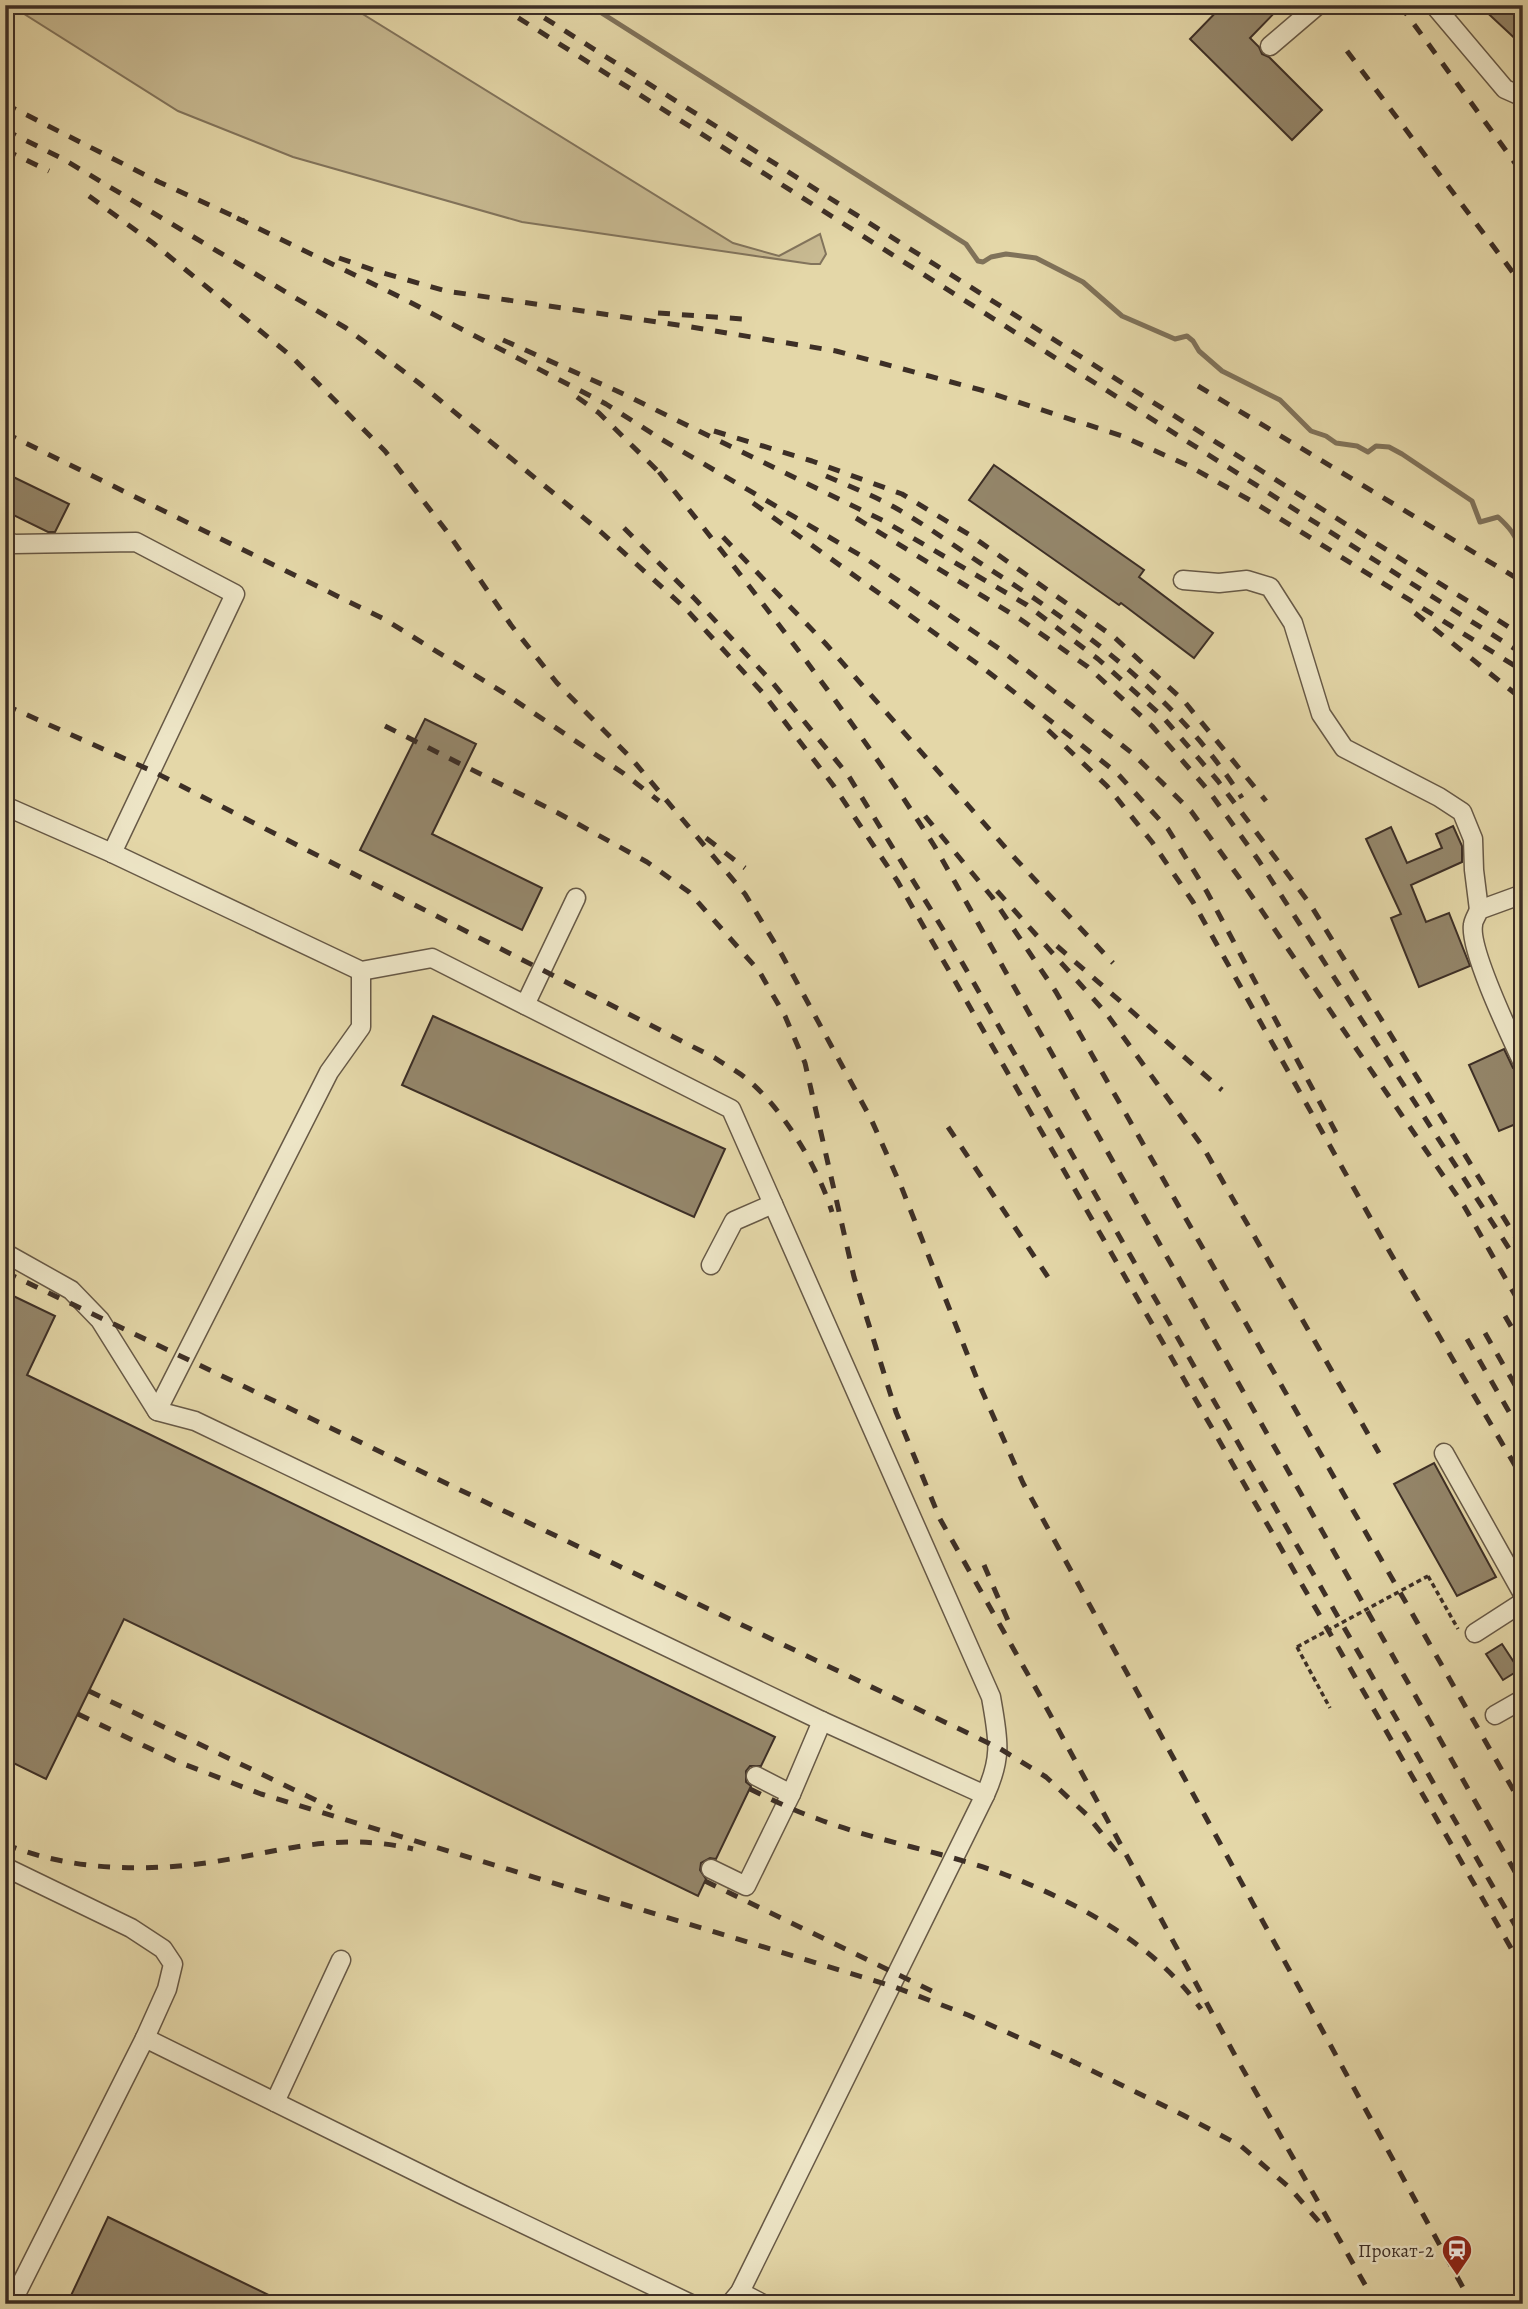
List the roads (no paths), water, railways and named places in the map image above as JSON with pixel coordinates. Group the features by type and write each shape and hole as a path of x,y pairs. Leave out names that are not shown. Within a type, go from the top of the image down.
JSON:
{"street":[{"path":"1270,46 1318,5"},
{"path":"1434,5 1505,89 1523,97"},
{"path":"5,540 14,544 136,542 235,594 113,853"},
{"path":"1183,580 1219,583 1247,580 1270,587 1293,623 1321,714 1344,748 1439,797 1462,812 1473,839 1479,910 1472,925 1477,950 1523,1063"},
{"path":"5,806 113,853 361,971 432,958 732,1108 991,1697 999,1748 992,1781 985,1796 735,2298 763,2304"},
{"path":"1479,910 1523,894"},
{"path":"525,1005 576,898"},
{"path":"157,1411 329,1072 362,1027 361,971"},
{"path":"711,1265 734,1221 773,1204"},
{"path":"5,1253 71,1290 100,1320 157,1411 195,1421 822,1721 985,1796"},
{"path":"1444,1453 1523,1594"},
{"path":"1467,1631 1523,1602"},
{"path":"1495,1715 1523,1699"},
{"path":"711,1870 746,1886 791,1794 822,1721"},
{"path":"756,1776 791,1794"},
{"path":"5,1867 131,1928 163,1949 173,1964 167,1989 145,2038 11,2304"},
{"path":"275,2102 341,1960"},
{"path":"145,2038 691,2304"}],"waterway":[{"path":"589,5 966,244 978,261 983,262 1006,254 1036,258 1083,282 1122,316 1175,339 1187,336 1199,351 1222,371 1280,400 1311,431 1336,443 1357,446 1368,452 1376,446 1389,447 1402,454 1472,501 1480,522 1498,517 1512,532 1523,551"}],"railway":[{"path":"498,5 1523,654"},
{"path":"524,5 1523,636"},
{"path":"1400,5 1523,174"},
{"path":"1347,51 1523,286"},
{"path":"5,104 159,182 244,221"},
{"path":"5,130 63,159 346,328 419,383 601,532 685,608 762,692 833,785 898,882 1523,1969"},
{"path":"5,150 49,171"},
{"path":"89,196 153,243 291,356 385,451 448,533 511,625 557,683 631,758 745,894 782,955 871,1119 901,1186 979,1384 1023,1483 1472,2304"},
{"path":"237,218 400,297 606,404 865,558 1001,650 1132,753 1191,811 1238,876 1464,1206 1523,1309"},
{"path":"339,258 446,291 836,351 981,390 1122,436 1189,466 1255,503 1523,671"},
{"path":"658,313 743,319"},
{"path":"503,340 617,391 884,521 1027,605 1098,659 1162,716 1218,781 1310,904 1523,1249"},
{"path":"1198,386 1523,582"},
{"path":"577,397 599,413 664,477"},
{"path":"714,431 812,461 902,494 973,537 1114,637 1184,701 1266,801"},
{"path":"5,433 384,619 504,693 623,773 659,801"},
{"path":"659,472 802,656 935,847 1523,1886"},
{"path":"826,476 906,514 1060,616 1094,642 1160,698 1217,762 1242,798"},
{"path":"753,503 982,667 1117,773 1168,829 1207,892 1340,1140"},
{"path":"856,518 1020,619 1088,667 1152,726 1208,790 1259,861 1523,1270"},
{"path":"624,528 772,682 848,775 944,931 1523,1939"},
{"path":"723,537 825,643 1011,854 1113,963"},
{"path":"1415,613 1523,700"},
{"path":"5,705 152,771 715,1058 747,1079 774,1106 798,1140 818,1176 832,1212"},
{"path":"385,726 558,813 647,862 689,892 759,971 785,1016 805,1063 854,1277 896,1412 940,1519 1039,1694 1237,2059 1376,2304"},
{"path":"1048,730 1107,786 1152,842 1193,902 1384,1242 1523,1479"},
{"path":"925,816 992,897 1056,992 1523,1807"},
{"path":"706,838 745,868"},
{"path":"997,891 1106,1013 1203,1147 1379,1453"},
{"path":"1057,946 1222,1090"},
{"path":"948,1127 1054,1286"},
{"path":"5,1272 999,1748 1046,1777 1087,1815 1116,1851"},
{"path":"1505,1316 1523,1347"},
{"path":"1485,1333 1523,1399"},
{"path":"1467,1339 1523,1436"},
{"path":"984,1565 1009,1623"},
{"path":"89,1691 332,1808"},
{"path":"78,1714 176,1761 261,1794 892,1986 968,2015 1076,2063"},
{"path":"750,1789 818,1819 983,1867 1061,1899 1114,1928 1139,1946 1183,1986 1201,2009"},
{"path":"5,1844 29,1853 79,1864 129,1868 206,1863 333,1843 385,1844 413,1849"},
{"path":"705,1881 938,1994"},
{"path":"1070,2060 1241,2146 1290,2188 1326,2230"}],"place":[{"name":"Прокат-2","path":"1457,2277"}]}
